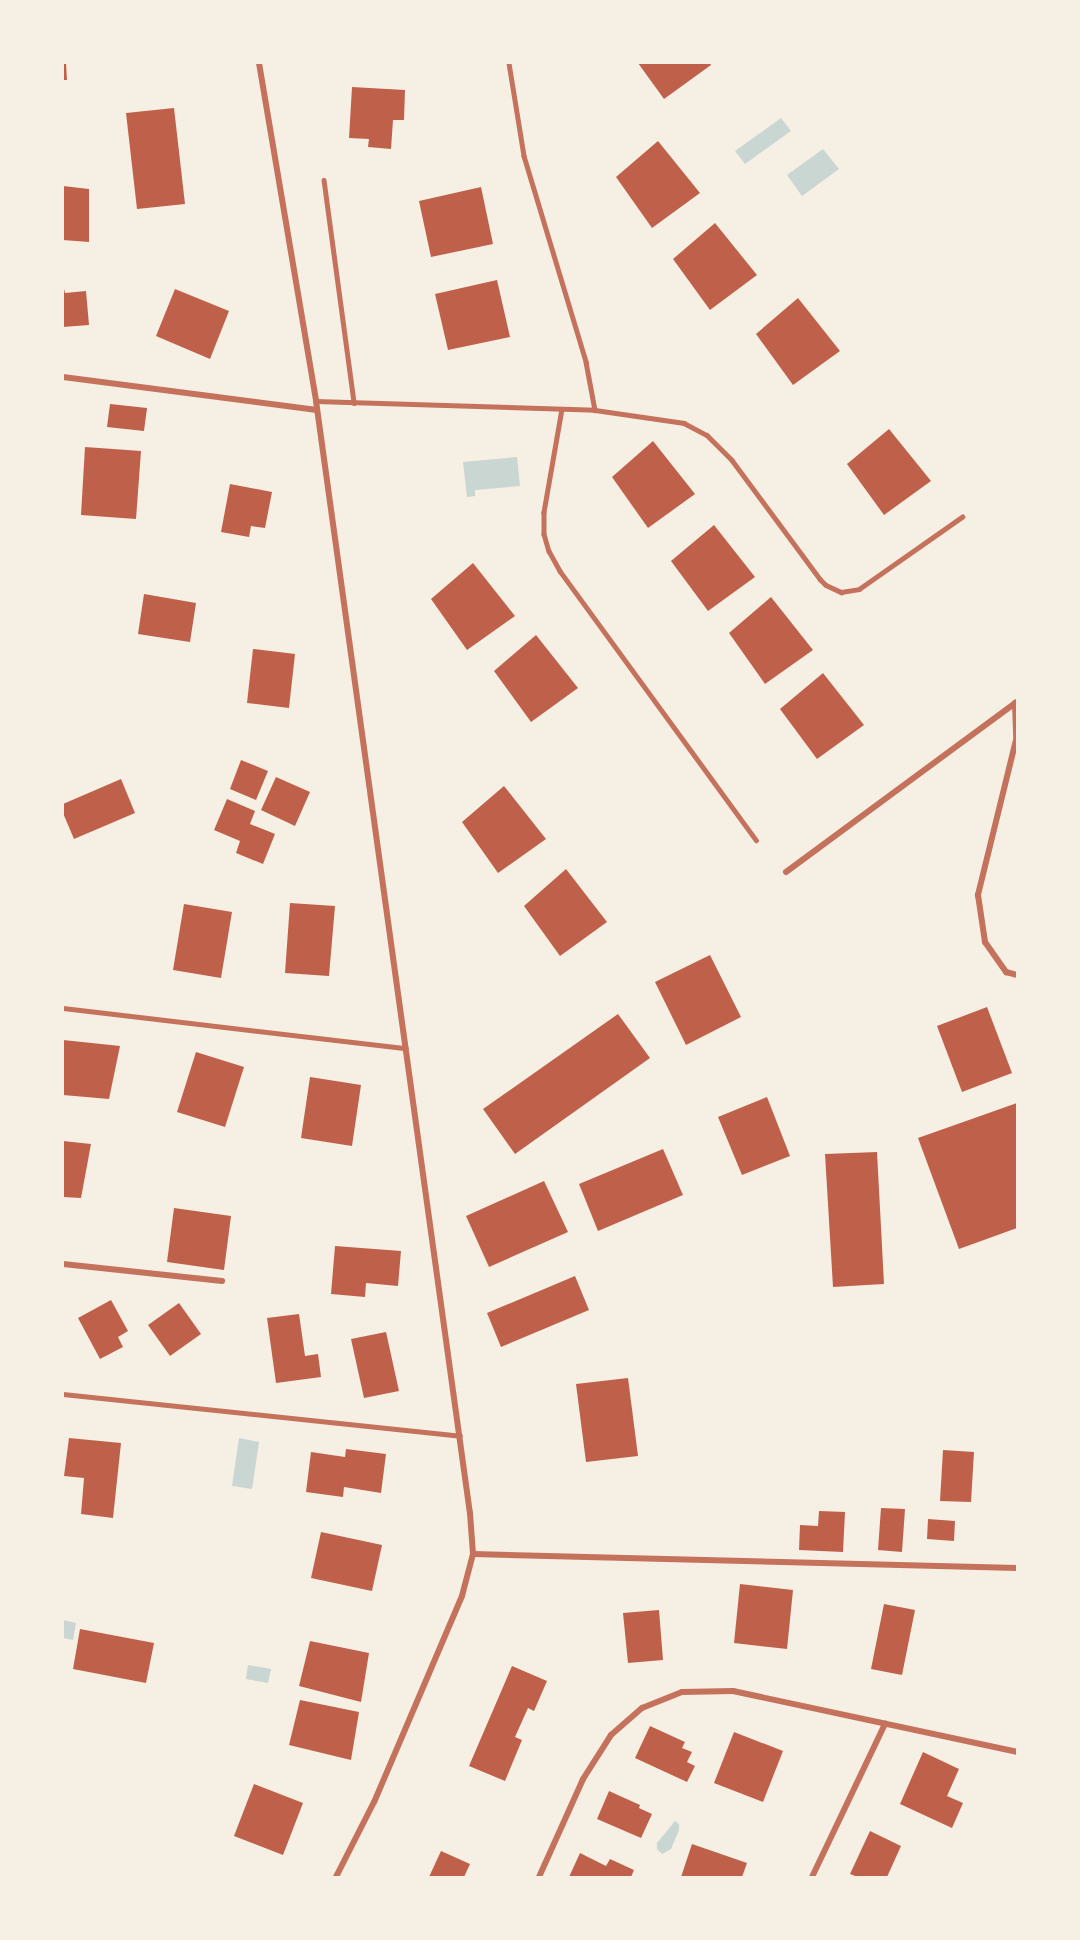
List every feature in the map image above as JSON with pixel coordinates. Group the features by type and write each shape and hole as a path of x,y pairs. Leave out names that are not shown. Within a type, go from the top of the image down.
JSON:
{"street":[{"path":"259,63 316,401 460,1436 473,1554 469,1575 457,1607 374,1802 336,1877"},
{"path":"63,376 317,410"},
{"path":"786,872 1016,702"},
{"path":"1016,702 1016,740 978,895 985,942 1006,972 1017,975"},
{"path":"63,1264 222,1281"},
{"path":"473,1554 1017,1568"},
{"path":"539,1877 570,1806 601,1749 625,1720 661,1698 682,1692 733,1691 1017,1752"},
{"path":"812,1877 885,1724"}],"lane":[{"path":"509,63 524,156 586,362 595,410"},
{"path":"324,180 354,403"},
{"path":"316,401 595,410 684,423 707,435 744,474 820,579 826,585 841,592 859,589 962,517"},
{"path":"562,409 544,512 544,534 549,551 566,579 756,840"},
{"path":"63,1008 406,1048"},
{"path":"63,1394 460,1436"}],"shaded area":[{"path":"781,118 791,131 745,164 735,151"},
{"path":"823,149 839,169 802,196 787,175"},
{"path":"517,457 520,486 475,490 475,496 467,497 463,462"},
{"path":"239,1438 259,1442 252,1489 232,1486"},
{"path":"63,1620 76,1623 73,1640 63,1638"},
{"path":"248,1665 271,1669 268,1683 246,1679"},
{"path":"675,1821 679,1824 679,1830 671,1849 662,1854 657,1849 657,1843"}],"building":[{"path":"63,63 66,63 67,80 63,80"},
{"path":"638,63 710,63 711,65 664,99"},
{"path":"352,87 405,90 404,120 393,120 391,149 368,147 369,139 349,138"},
{"path":"174,108 185,204 137,209 126,113"},
{"path":"658,141 700,193 652,228 616,177"},
{"path":"63,186 89,189 89,242 63,240"},
{"path":"481,187 493,244 431,257 419,201"},
{"path":"715,223 757,275 710,310 673,259"},
{"path":"497,280 510,337 448,350 435,294"},
{"path":"63,284 65,293 86,291 89,325 63,327"},
{"path":"175,289 229,311 210,359 156,336"},
{"path":"798,298 840,351 793,385 756,334"},
{"path":"110,404 147,408 144,431 107,427"},
{"path":"889,429 931,481 884,515 847,464"},
{"path":"653,441 695,494 648,528 612,477"},
{"path":"85,447 141,451 136,519 81,515"},
{"path":"230,484 272,492 265,528 251,526 249,537 221,532"},
{"path":"714,525 755,577 708,611 671,561"},
{"path":"473,563 515,616 467,650 431,599"},
{"path":"144,594 196,603 190,642 138,634"},
{"path":"771,597 813,650 765,684 729,633"},
{"path":"536,635 578,688 531,722 494,671"},
{"path":"253,649 295,654 289,708 247,703"},
{"path":"823,673 864,725 817,759 780,709"},
{"path":"241,760 268,771 256,800 230,789"},
{"path":"276,777 310,792 295,826 261,810"},
{"path":"121,779 135,813 74,839 63,813 63,804"},
{"path":"504,786 546,839 498,873 462,822"},
{"path":"227,799 255,811 250,824 275,834 263,864 236,853 240,841 214,830"},
{"path":"566,869 607,922 560,956 524,906"},
{"path":"290,903 335,906 329,976 285,973"},
{"path":"184,904 232,912 221,978 173,970"},
{"path":"710,955 741,1017 686,1045 655,982"},
{"path":"987,1007 1012,1073 962,1092 937,1026"},
{"path":"618,1014 650,1058 515,1154 483,1109"},
{"path":"63,1040 120,1046 109,1099 63,1095"},
{"path":"196,1052 244,1067 225,1127 177,1112"},
{"path":"310,1077 361,1085 352,1146 301,1138"},
{"path":"767,1097 790,1156 742,1175 718,1117"},
{"path":"1017,1103 1017,1228 959,1249 918,1138"},
{"path":"63,1141 91,1144 81,1198 63,1197"},
{"path":"663,1149 683,1195 598,1231 579,1184"},
{"path":"877,1152 884,1284 833,1287 825,1154"},
{"path":"544,1181 568,1232 489,1267 466,1216"},
{"path":"174,1208 231,1216 224,1270 167,1262"},
{"path":"335,1246 401,1251 398,1286 366,1283 365,1297 331,1294"},
{"path":"575,1276 589,1310 501,1347 487,1313"},
{"path":"111,1300 128,1331 118,1337 123,1347 100,1359 78,1318"},
{"path":"179,1303 201,1334 170,1356 148,1325"},
{"path":"299,1314 305,1356 318,1354 321,1377 276,1383 267,1318"},
{"path":"386,1332 399,1391 364,1398 351,1339"},
{"path":"628,1378 638,1456 586,1462 576,1384"},
{"path":"69,1438 121,1443 113,1518 81,1514 84,1478 64,1476"},
{"path":"346,1449 386,1454 381,1493 344,1487 343,1497 306,1492 311,1452 345,1457"},
{"path":"943,1450 974,1452 971,1502 940,1501"},
{"path":"881,1508 905,1509 902,1552 878,1550"},
{"path":"819,1511 845,1512 843,1552 799,1550 800,1525 818,1526"},
{"path":"928,1519 955,1521 954,1541 927,1539"},
{"path":"321,1532 382,1545 372,1591 311,1578"},
{"path":"740,1584 793,1590 787,1649 734,1643"},
{"path":"884,1604 915,1610 902,1675 871,1669"},
{"path":"659,1610 663,1660 628,1663 623,1613"},
{"path":"80,1629 154,1643 146,1683 73,1669"},
{"path":"310,1641 369,1653 361,1702 299,1686"},
{"path":"512,1666 547,1681 534,1711 528,1708 515,1737 522,1740 505,1781 469,1766"},
{"path":"300,1700 359,1712 351,1760 289,1745"},
{"path":"650,1726 685,1742 682,1748 692,1752 687,1762 695,1766 687,1782 635,1758"},
{"path":"734,1732 783,1751 763,1802 714,1783"},
{"path":"923,1752 959,1769 947,1796 963,1803 952,1828 900,1804"},
{"path":"254,1784 303,1803 283,1855 234,1836"},
{"path":"609,1791 640,1805 639,1808 652,1814 641,1838 597,1819"},
{"path":"870,1831 901,1846 887,1877 858,1877 850,1874"},
{"path":"692,1844 747,1863 742,1877 681,1877"},
{"path":"441,1851 470,1864 464,1877 429,1877"},
{"path":"580,1853 606,1866 610,1859 634,1870 631,1877 569,1877"}]}
